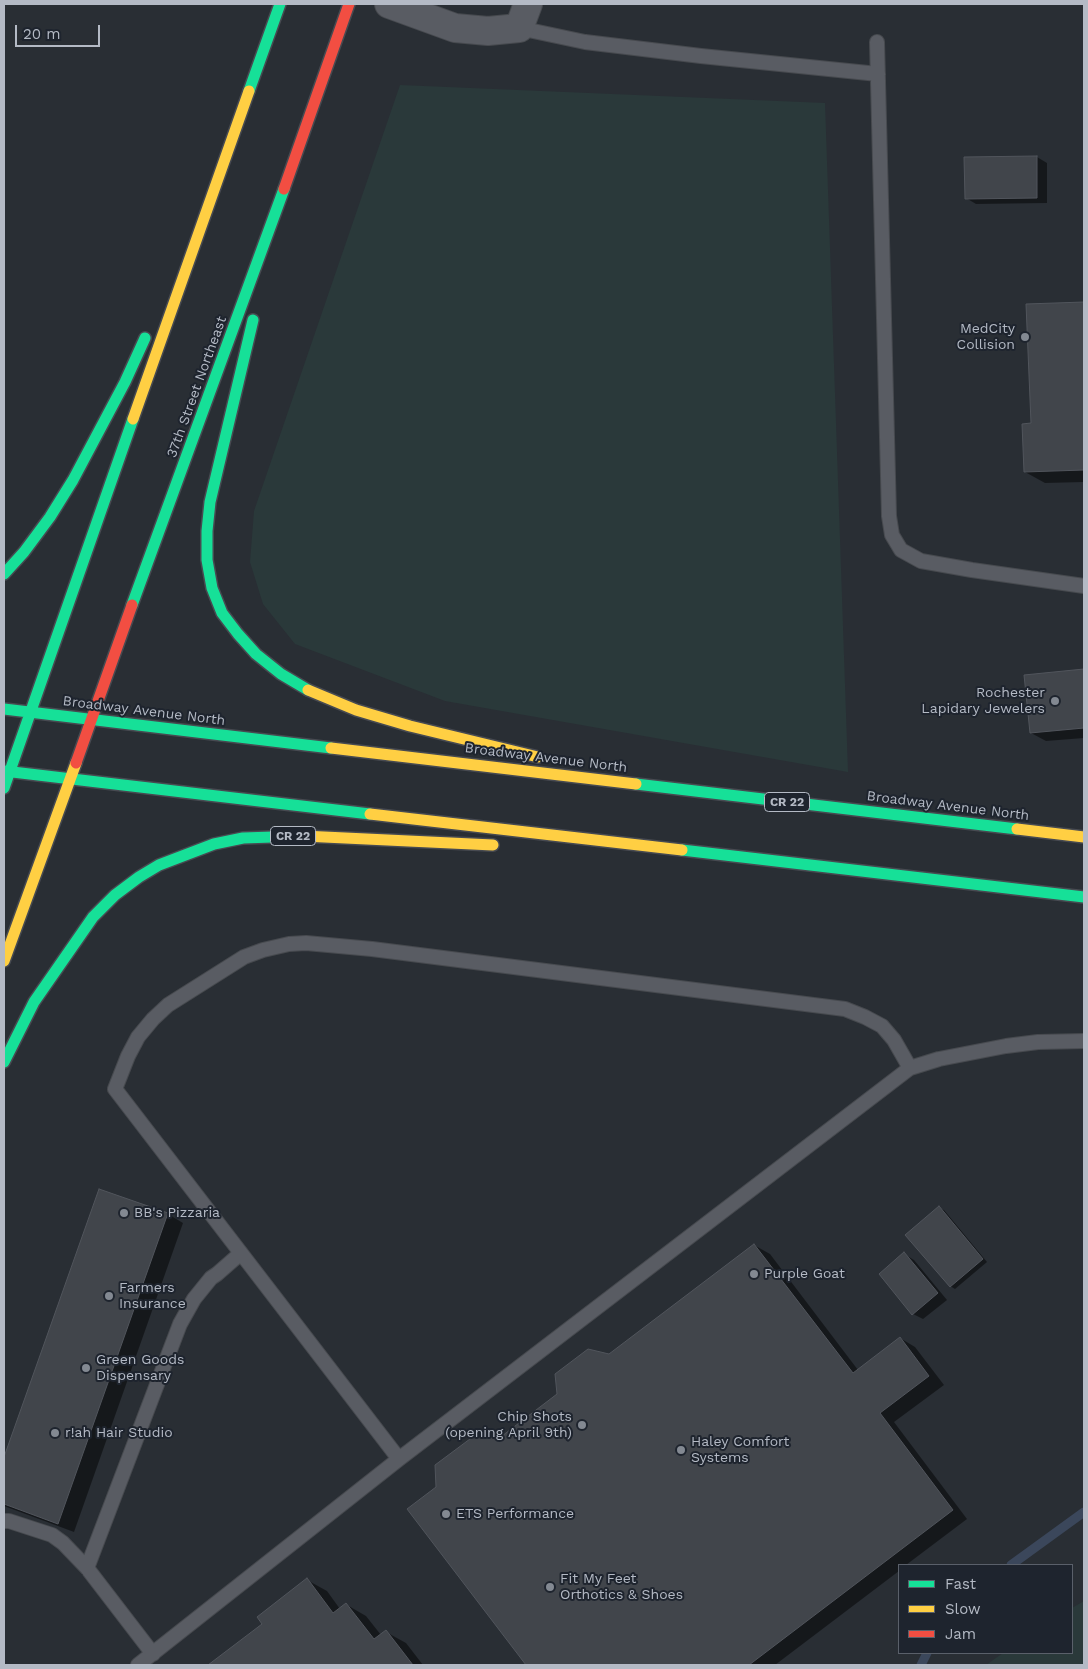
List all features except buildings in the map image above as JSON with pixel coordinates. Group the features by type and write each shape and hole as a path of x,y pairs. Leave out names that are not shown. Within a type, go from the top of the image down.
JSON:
{"main road":[{"path":"4,790 7,771 31,712 43,673 280,4"},
{"name":"37th Street Northeast","path":"4,962 104,682 286,187 349,4"},
{"path":"163,300 218,183"},
{"path":"263,281 286,187"},
{"path":"256,309 210,502 207,560 212,588 222,613 256,654 281,674 310,691 356,710 401,723 547,759"},
{"path":"4,574 24,552 50,517 73,480 125,382 150,328"},
{"name":"Broadway Avenue North","path":"4,709 1084,837"},
{"path":"576,765 681,789"},
{"name":"CR 22","path":"7,771 1084,896"},
{"name":"CR 22","path":"4,1062 34,1002 93,918 139,877 159,865 214,844 243,838 273,836 319,836 501,846"},
{"name":"CR 22","path":"559,847 685,851"}],"street":[{"path":"389,4 454,28 488,31 523,16"}],"lane":[{"path":"523,16 585,42 878,74"},
{"path":"877,42 889,516 892,535 900,550 920,561 1084,586"},
{"path":"399,1460 115,1089 138,1036 168,1004 244,958 263,950 289,944 306,943 372,949 845,1009 865,1016 882,1026 894,1040 910,1068"},
{"path":"138,1665 399,1460 910,1068 939,1059 1006,1046 1038,1042 1084,1041"},
{"path":"87,1568 180,1324 194,1299 211,1278 241,1253"},
{"path":"4,1521 52,1535 63,1543 87,1568 153,1654"}],"shaded area":[{"path":"400,85 825,103 848,772 445,701 295,644 263,604 250,562 254,511"},
{"path":"1084,1601 1084,1665 986,1665 1002,1654 1073,1654 1073,1607"}],"waterway":[{"path":"1012,1564 1084,1512"},
{"path":"921,1665 926,1654"}],"traffic: fast":[{"path":"249,91 280,4"},
{"path":"132,605 284,189"},
{"path":"253,320 210,502 207,560 212,588 222,613 238,634 256,654 281,674 308,690"},
{"path":"4,574 24,552 50,517 73,480 125,382 145,338"},
{"path":"4,788 133,419"},
{"path":"4,709 331,748"},
{"path":"4,771 370,814"},
{"path":"636,784 1017,829"},
{"path":"4,1062 34,1002 93,917 115,895 159,865 214,844 243,838 303,836"},
{"path":"682,850 1084,897"}],"traffic: slow":[{"path":"133,419 249,91"},
{"path":"308,690 356,710 410,726 538,757"},
{"path":"331,748 636,784"},
{"path":"4,961 76,763"},
{"path":"370,814 682,850"},
{"path":"1017,829 1084,837"},
{"path":"303,836 493,845"}],"traffic: jam":[{"path":"284,189 349,4"},
{"path":"76,763 132,605"}],"place":[{"name":"MedCity Collision","path":"1025,337"},
{"name":"Rochester Lapidary Jewelers","path":"1055,701"},
{"name":"BB's Pizzaria","path":"124,1213"},
{"name":"Purple Goat","path":"754,1274"},
{"name":"Farmers Insurance","path":"109,1296"},
{"name":"Green Goods Dispensary","path":"86,1368"},
{"name":"Chip Shots (opening April 9th)","path":"582,1425"},
{"name":"r!ah Hair Studio","path":"55,1433"},
{"name":"Haley Comfort Systems","path":"681,1450"},
{"name":"ETS Performance","path":"446,1514"},
{"name":"Fit My Feet Orthotics & Shoes","path":"550,1587"}]}
